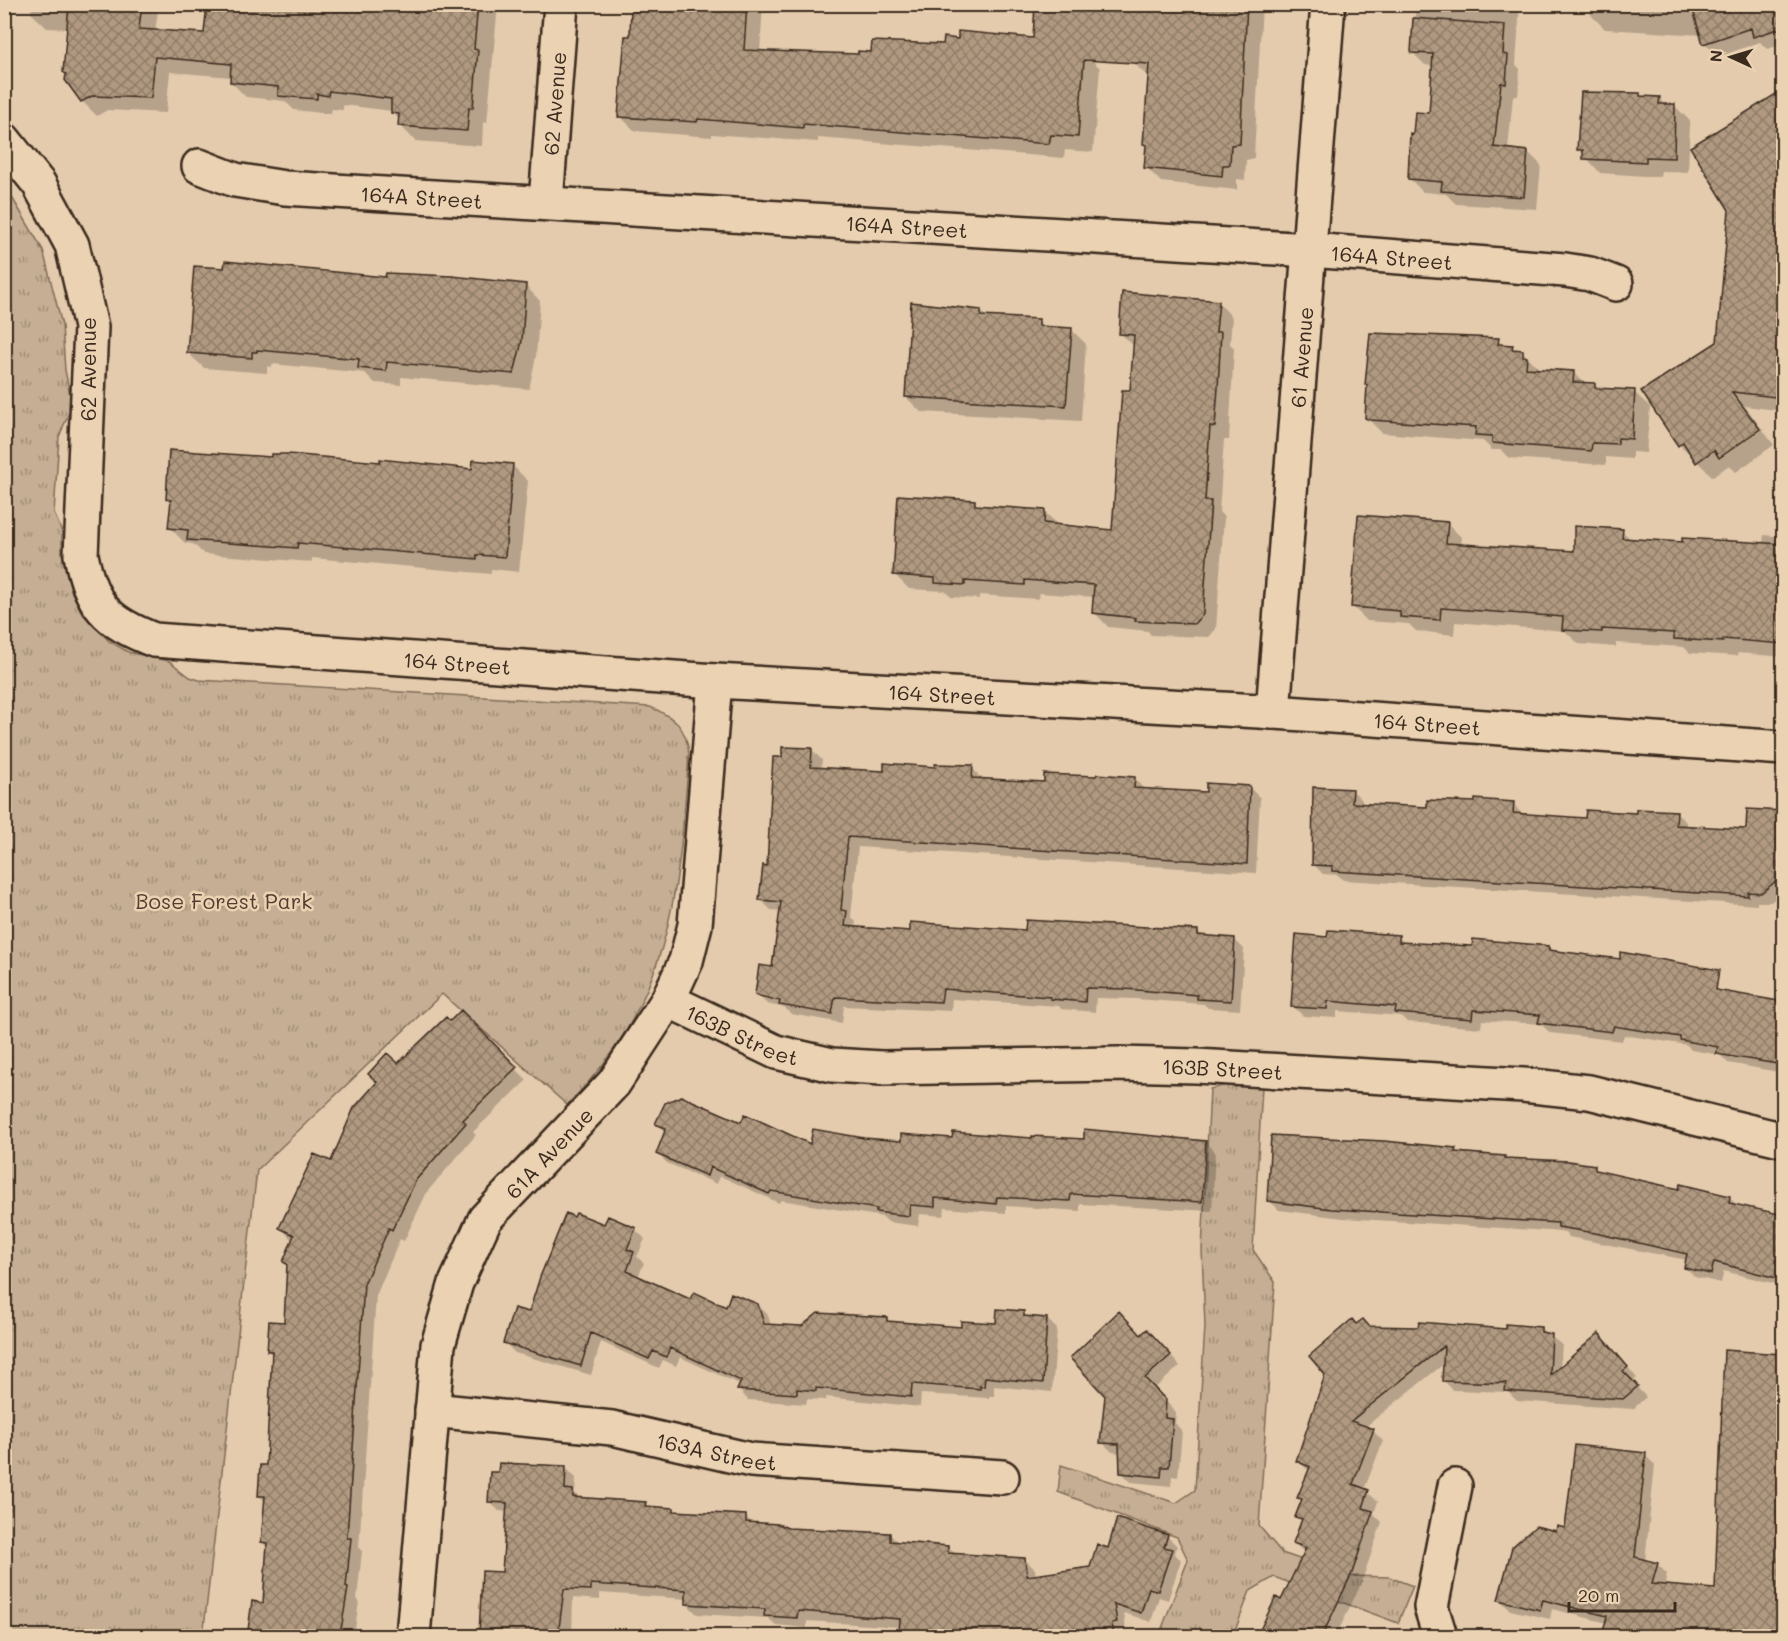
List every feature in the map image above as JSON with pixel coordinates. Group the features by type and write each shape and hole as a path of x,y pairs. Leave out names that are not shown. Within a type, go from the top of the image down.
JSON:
{"street":[{"name":"62 Avenue","path":"546,202 561,4"},
{"name":"61 Avenue","path":"1273,712 1328,4"},
{"name":"62 Avenue","path":"4,140 27,167 54,209 72,245 92,327 81,555 86,579 95,600 107,614"},
{"name":"164A Street","path":"199,166 235,180 285,188 1310,250 1565,270 1590,274 1616,284"},
{"name":"164 Street","path":"107,614 121,627 134,633 172,643 535,666 715,681 1273,712 1784,748"},
{"name":"61A Avenue","path":"413,1636 438,1346 456,1283 485,1219 614,1083 668,1000 686,961 695,925 715,681"},
{"name":"163B Street","path":"668,1000 776,1052 832,1065 882,1068 1118,1064 1196,1066 1523,1085 1589,1092 1784,1140"},
{"name":"163A Street","path":"432,1410 612,1428 751,1460 1002,1477"},
{"path":"1440,1636 1431,1607 1455,1486"}],"green space":[{"name":"Bose Forest Park","path":"4,184 43,250 62,325 65,370 72,405 59,437 54,513 62,532 62,554 72,593 82,613 109,641 128,652 169,661 190,677 199,680 650,707 673,719 686,738 688,746 685,806 673,899 663,943 649,985 629,1026 602,1066 567,1105 442,994 257,1170 203,1636 5,1636"},
{"path":"1234,1083 1262,1086 1253,1250 1275,1282 1259,1526 1282,1553 1349,1576 1389,1577 1413,1586 1398,1623 1274,1577 1250,1591 1233,1636 1159,1636 1188,1560 1177,1537 1058,1492 1061,1465 1176,1503 1195,1490 1205,1326 1202,1250 1210,1089"}],"building":[{"path":"69,4 142,4 139,29 204,33 207,4 478,4 474,49 478,50 473,108 469,108 467,131 398,126 399,114 391,113 391,99 329,91 328,96 317,94 317,99 278,96 278,87 230,82 231,64 155,57 151,98 92,96 81,102 65,80 66,74 63,72"},
{"path":"631,4 747,4 744,50 858,54 858,51 871,52 872,41 943,44 944,37 958,39 958,31 1033,38 1035,4 1247,4 1240,144 1231,145 1230,165 1223,165 1222,176 1144,168 1146,145 1143,144 1149,64 1084,60 1078,137 1051,135 1049,144 803,124 803,128 698,119 697,122 618,117 625,36 630,36"},
{"path":"1691,4 1784,4 1784,17 1781,18 1784,27 1753,37 1751,28 1703,44"},
{"path":"1413,18 1505,25 1503,54 1508,55 1506,84 1501,83 1494,147 1528,151 1524,197 1441,191 1442,182 1408,179 1410,133 1413,134 1415,112 1429,113 1433,54 1411,53"},
{"path":"1784,89 1784,398 1732,392 1760,429 1719,458 1714,450 1696,463 1683,442 1678,446 1641,391 1717,342 1729,210 1690,147"},
{"path":"1581,92 1640,93 1640,96 1660,97 1659,104 1675,104 1674,158 1646,157 1646,162 1583,159 1583,150 1577,150"},
{"path":"225,261 385,277 386,273 452,276 526,284 522,341 514,374 387,362 386,371 358,368 359,359 257,350 257,352 252,352 252,358 187,353 194,266 224,268"},
{"path":"1122,292 1219,301 1216,332 1221,332 1218,388 1215,427 1210,426 1205,501 1211,501 1203,614 1194,624 1135,621 1136,618 1092,613 1094,585 1025,580 1025,585 965,581 965,585 935,583 935,578 893,575 898,495 975,500 975,505 1045,510 1044,523 1112,530 1122,390 1130,390 1134,335 1119,334"},
{"path":"911,302 981,310 981,316 1039,319 1039,326 1072,328 1066,406 905,397"},
{"path":"1370,333 1499,338 1498,344 1513,345 1512,349 1523,350 1523,356 1527,357 1526,368 1574,371 1573,382 1595,383 1595,388 1635,390 1632,439 1618,438 1618,444 1592,443 1591,451 1492,443 1492,436 1475,435 1476,427 1365,418 1367,385 1365,385"},
{"path":"169,450 271,457 271,454 288,454 380,462 380,459 472,469 473,460 513,464 505,557 477,555 477,559 298,543 297,548 187,540 188,530 168,528 171,500 166,499"},
{"path":"1358,515 1448,522 1446,543 1574,551 1574,526 1623,529 1622,538 1682,542 1682,538 1784,544 1784,644 1723,639 1723,642 1674,639 1674,633 1602,629 1602,632 1562,630 1563,617 1441,608 1440,620 1400,617 1400,611 1351,607"},
{"path":"782,747 812,748 811,767 884,771 884,763 935,767 935,764 973,765 972,778 1044,782 1044,774 1096,776 1097,774 1135,777 1134,788 1206,792 1206,783 1250,786 1247,864 848,837 841,910 847,911 845,926 910,931 910,922 1025,930 1026,920 1198,930 1198,935 1235,938 1231,1001 1197,999 1197,995 1125,989 1086,988 1085,1002 943,989 941,1002 835,997 832,1014 779,1005 780,1001 755,995 759,965 772,967 781,902 759,900 763,865 767,866 773,757 782,757"},
{"path":"1313,787 1353,789 1352,803 1427,807 1427,800 1475,802 1475,799 1514,802 1513,813 1585,818 1586,810 1636,813 1636,809 1677,811 1676,825 1746,829 1747,809 1784,811 1784,875 1761,893 1748,892 1748,896 1332,871 1332,866 1312,865"},
{"path":"1328,930 1399,935 1399,942 1472,946 1473,939 1549,946 1549,950 1620,959 1620,952 1719,970 1716,990 1784,1002 1784,1065 1716,1054 1718,1047 1680,1040 1680,1037 1614,1026 1612,1032 1538,1023 1540,1015 1473,1010 1472,1019 1395,1013 1396,1007 1328,1001 1327,1009 1291,1007 1296,934 1327,937"},
{"path":"461,1010 517,1067 463,1120 466,1123 416,1180 392,1230 389,1228 364,1284 347,1538 351,1538 346,1587 348,1588 340,1636 269,1636 270,1633 248,1630 252,1601 263,1603 267,1543 261,1542 265,1496 258,1496 260,1465 266,1465 272,1351 267,1351 269,1321 284,1322 287,1264 283,1262 294,1235 279,1228 314,1154 331,1161 354,1108 377,1082 368,1074 387,1053 398,1063 446,1017 450,1021"},
{"path":"681,1096 741,1122 745,1114 810,1144 813,1129 864,1138 901,1141 901,1134 952,1138 953,1132 1084,1139 1084,1129 1206,1141 1202,1202 1071,1194 1070,1201 997,1197 996,1204 935,1198 935,1207 910,1205 909,1216 876,1212 877,1209 771,1191 769,1194 710,1167 707,1176 656,1154 666,1128 655,1124 665,1103"},
{"path":"1271,1135 1384,1141 1456,1148 1455,1152 1505,1156 1505,1158 1568,1161 1595,1165 1595,1170 1679,1189 1680,1184 1730,1196 1729,1203 1784,1215 1784,1280 1714,1262 1711,1274 1684,1268 1687,1254 1558,1227 1558,1223 1332,1209 1267,1201"},
{"path":"566,1213 574,1217 576,1213 604,1224 608,1216 636,1228 627,1249 634,1252 627,1271 690,1299 694,1292 726,1307 731,1293 758,1304 764,1324 802,1326 818,1313 887,1317 887,1321 961,1327 961,1321 996,1323 997,1309 1024,1311 1024,1316 1047,1318 1043,1383 985,1377 984,1387 980,1386 980,1389 912,1384 911,1397 816,1388 816,1391 797,1389 797,1394 737,1390 741,1381 670,1348 666,1357 653,1351 649,1359 591,1333 581,1366 503,1343 514,1308 529,1312 540,1277"},
{"path":"1119,1311 1141,1335 1147,1329 1171,1355 1145,1378 1166,1400 1165,1418 1173,1419 1169,1467 1162,1467 1161,1477 1120,1473 1119,1444 1100,1443 1105,1396 1070,1358"},
{"path":"1352,1319 1356,1324 1363,1319 1369,1326 1418,1327 1419,1322 1506,1329 1506,1324 1541,1327 1541,1332 1552,1334 1550,1375 1599,1333 1628,1367 1623,1371 1638,1386 1623,1399 1505,1391 1506,1383 1442,1381 1444,1346 1351,1421 1374,1429 1353,1484 1369,1490 1363,1508 1373,1511 1352,1573 1322,1636 1257,1636 1276,1597 1281,1600 1306,1548 1293,1543 1302,1519 1295,1517 1302,1499 1297,1498 1310,1467 1296,1461 1325,1375 1309,1356"},
{"path":"1724,1350 1782,1354 1779,1425 1784,1425 1784,1460 1780,1460 1778,1526 1784,1527 1784,1636 1624,1636 1603,1632 1607,1616 1543,1600 1540,1610 1498,1600 1512,1547 1536,1526 1556,1531 1557,1526 1565,1528 1575,1445 1646,1453 1635,1557 1658,1563 1652,1584 1715,1589"},
{"path":"499,1463 566,1466 565,1489 573,1490 573,1497 646,1502 645,1506 674,1508 674,1511 746,1515 746,1522 778,1524 788,1528 890,1533 890,1541 948,1546 948,1553 1025,1558 1027,1576 1090,1567 1097,1544 1108,1548 1117,1518 1168,1535 1164,1547 1172,1549 1158,1591 1149,1588 1141,1613 1114,1604 1117,1622 1112,1623 1114,1636 899,1634 900,1619 798,1611 797,1618 764,1616 765,1609 686,1604 686,1590 591,1584 591,1590 564,1589 558,1636 479,1636 482,1571 502,1572 507,1503 488,1502 490,1472 498,1472"}]}
